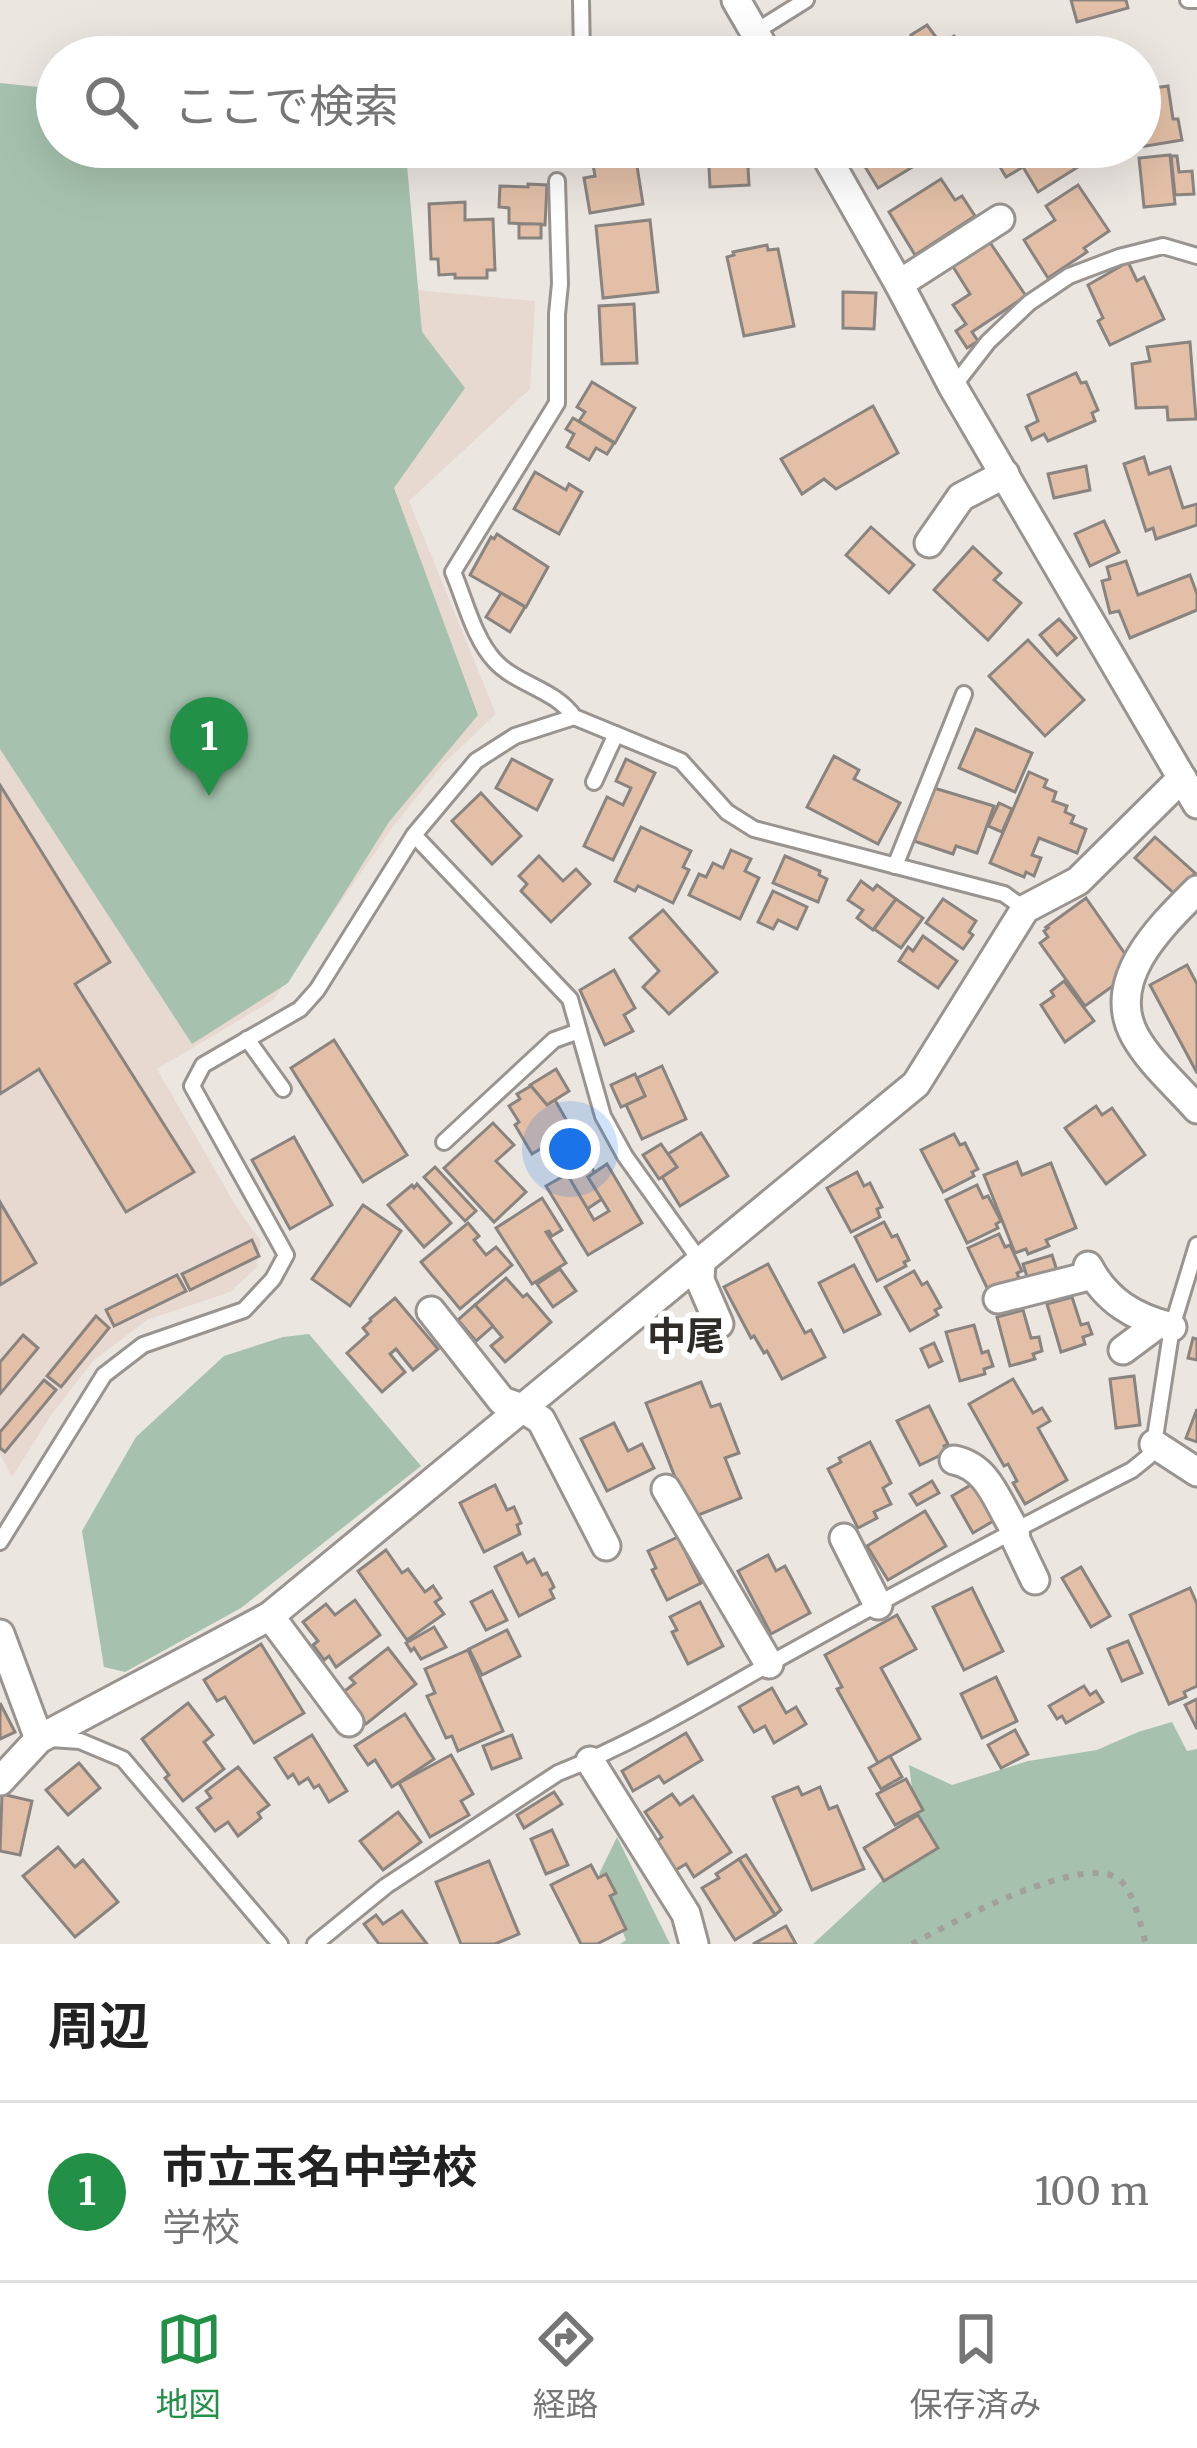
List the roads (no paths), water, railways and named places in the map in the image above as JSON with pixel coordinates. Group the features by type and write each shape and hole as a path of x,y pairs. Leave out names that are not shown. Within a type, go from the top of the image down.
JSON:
{"street":[{"path":"736,0 757,36"},
{"path":"833,168 953,387 1197,803"},
{"path":"899,284 1000,219"},
{"path":"929,543 961,497 1004,474"},
{"path":"0,1781 39,1739 270,1616 916,1084 1024,909 1078,881 1182,778"},
{"path":"1197,890 1157,930 1126,989 1133,1034 1197,1109"},
{"path":"700,1262 700,1280 719,1324"},
{"path":"998,1299 1091,1271 1115,1302 1165,1326"},
{"path":"431,1311 502,1401 541,1420 606,1546"},
{"path":"1123,1350 1165,1326"},
{"path":"1154,1444 1197,1472"},
{"path":"954,1460 970,1463 984,1475 1015,1530 1034,1580"},
{"path":"666,1490 769,1664"},
{"path":"844,1538 878,1605"},
{"path":"270,1616 350,1722"},
{"path":"0,1634 39,1739"},
{"path":"590,1761 686,1914 694,1944"}],"lane":[{"path":"581,0 582,36"},
{"path":"771,36 806,0"},
{"path":"1188,0 1197,0"},
{"path":"556,181 557,403 453,572 484,647 497,665 565,704 574,717 681,761 727,812 754,829 1004,894 1024,909"},
{"path":"953,387 988,342 1029,303 1069,276 1163,246 1197,256"},
{"path":"895,866 964,694"},
{"path":"0,1542 104,1375 143,1346 244,1310 273,1279 286,1255 192,1086 203,1065 300,1009 317,990 414,835 476,760 515,736 574,717"},
{"path":"593,782 616,734"},
{"path":"414,835 570,999 604,1116 625,1156 700,1262"},
{"path":"444,1142 554,1040 579,1031"},
{"path":"247,1040 283,1089"},
{"path":"315,1944 386,1886 558,1773 679,1717 1132,1470 1154,1444 1165,1326 1197,1245"},
{"path":"39,1739 80,1741 123,1759 280,1944"}],"place":[{"name":"市立玉名中学校","path":"209,796"}],"district":[{"name":"中尾","path":"686,1336"}]}
